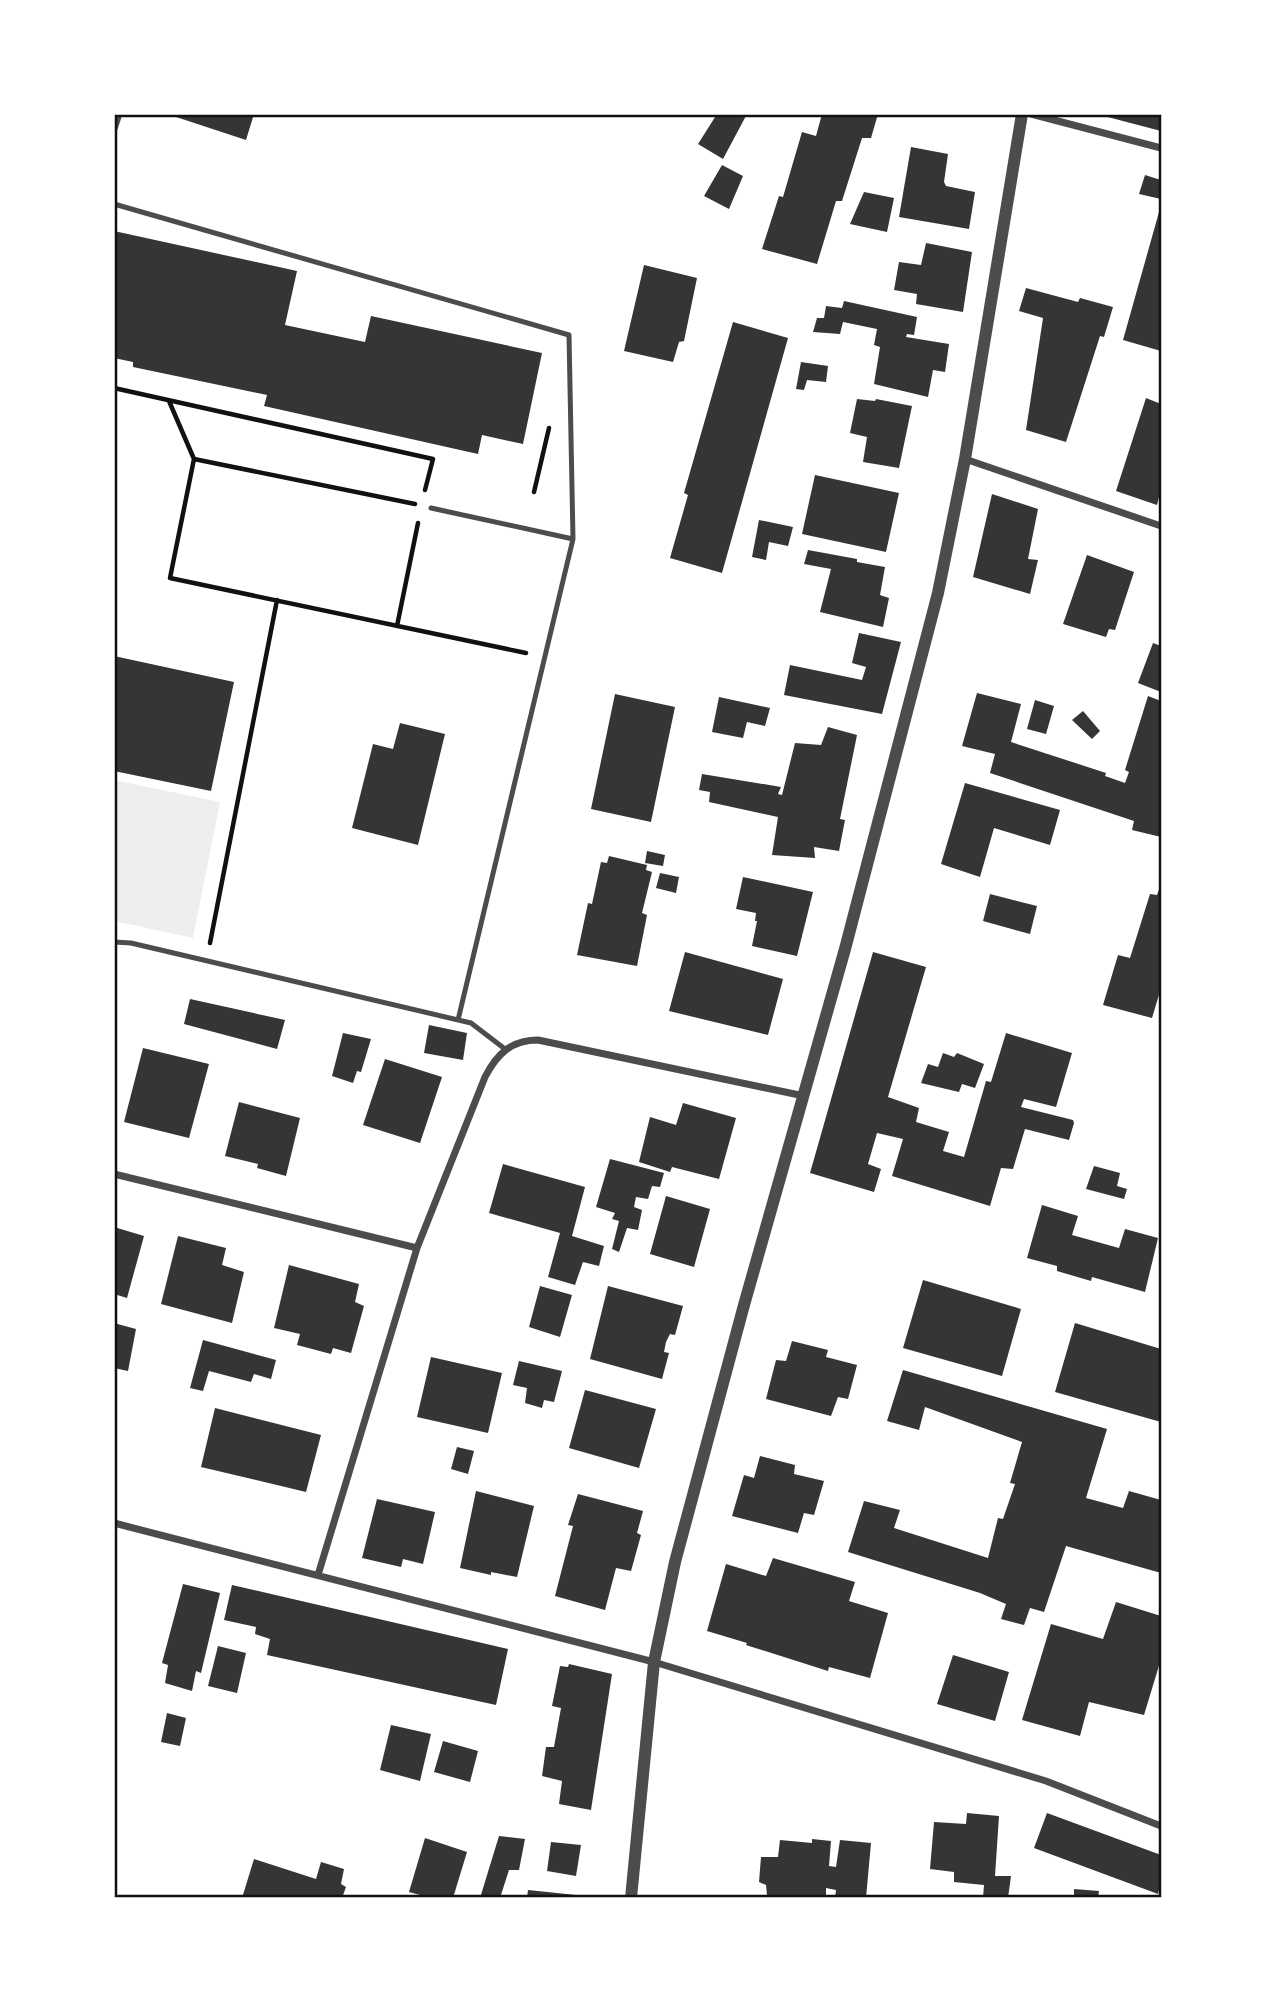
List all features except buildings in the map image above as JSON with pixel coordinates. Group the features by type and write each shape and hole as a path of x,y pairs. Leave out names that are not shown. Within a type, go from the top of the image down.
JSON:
{"street":[{"path":"631,1898 654,1662 678,1548 849,936 939,593 965,459 1022,114"},
{"path":"1031,114 1161,148"},
{"path":"965,459 1161,526"},
{"path":"318,1575 417,1248 485,1077 505,1049 526,1040 538,1040 804,1096"},
{"path":"114,1174 417,1248"},
{"path":"114,1523 654,1662 1046,1781 1161,1826"}],"lane":[{"path":"114,132 120,114"},
{"path":"114,204 569,335 573,539 458,1020"},
{"path":"431,508 573,539"},
{"path":"114,942 131,943 206,960 471,1023 505,1049"}],"path":[{"path":"114,388 433,459 397,626"},
{"path":"168,400 194,459 170,578 545,657"},
{"path":"194,459 431,508"},
{"path":"206,960 277,600"}],"shaded area":[{"path":"114,780 220,802 193,938 114,921"}]}
